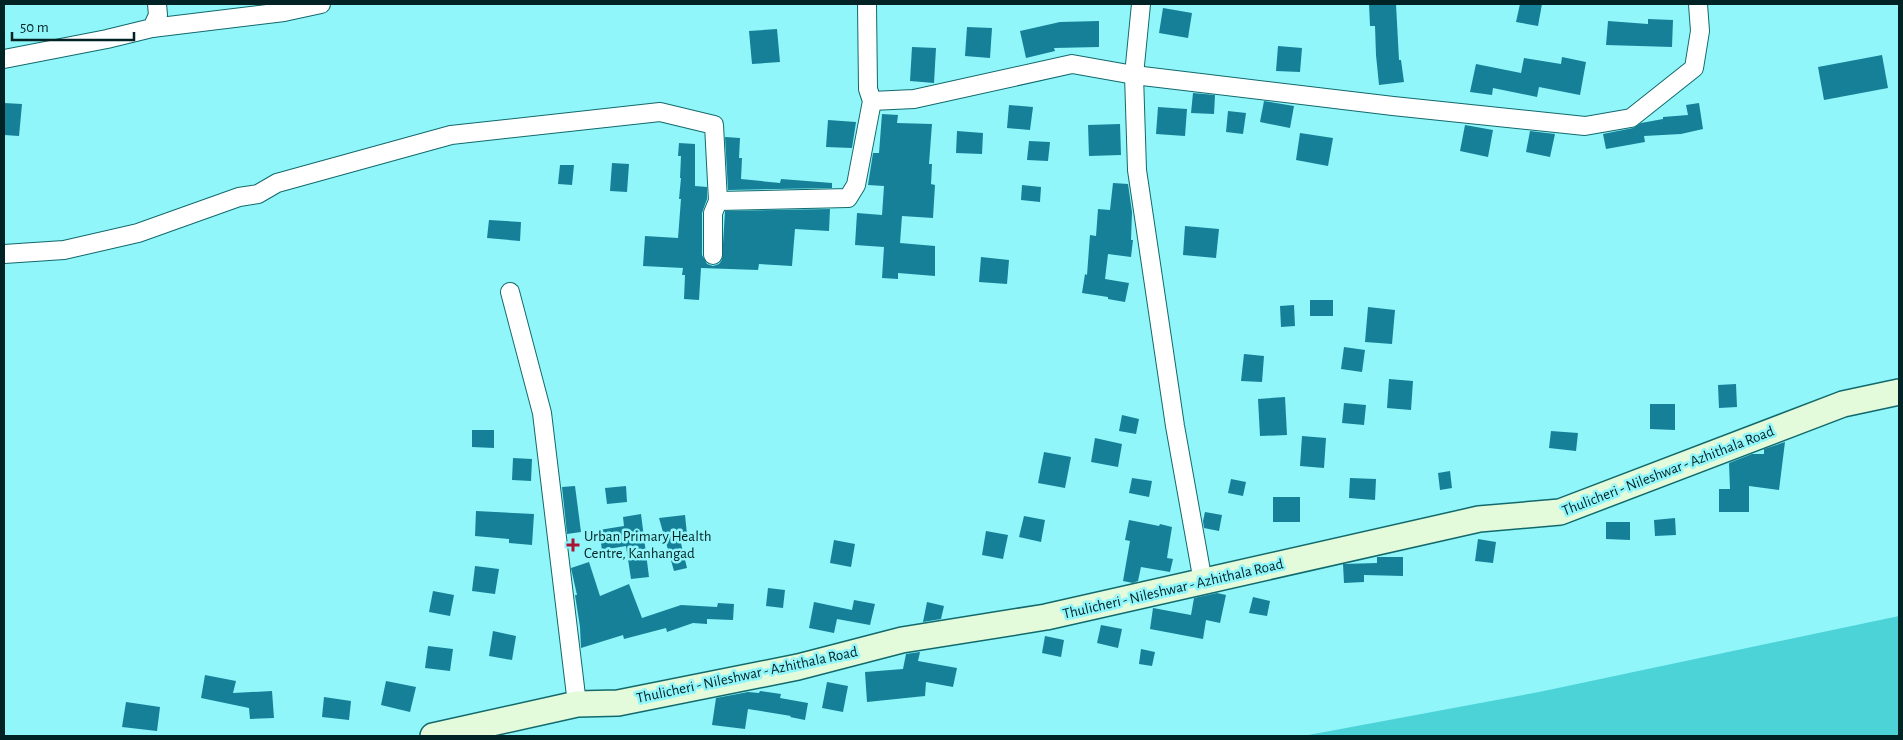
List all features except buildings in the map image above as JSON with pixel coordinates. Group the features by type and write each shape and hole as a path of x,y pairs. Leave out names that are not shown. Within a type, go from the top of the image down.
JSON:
{"main road":[{"name":"Thulicheri - Nileshwar - Azhithala Road","path":"433,736 577,704 618,703 798,667 902,640 1046,617 1479,519 1560,512 1844,404 1899,392"}],"street":[{"path":"152,28 158,15 157,4"},
{"path":"4,59 107,39 152,28 284,12 321,4"},
{"path":"718,201 848,198 856,185 872,101 868,89 867,4"},
{"path":"1141,4 1134,76 1138,170 1175,426 1203,582"},
{"path":"872,101 914,99 1072,64 1134,76 1585,126 1631,118 1694,68 1700,31 1698,4"},
{"path":"4,254 64,250 138,233 239,197 258,194 277,183 450,135 660,112 714,125 718,201 713,213 714,255"},
{"path":"510,292 542,413 577,704"}],"water":[{"path":"1899,616 1899,736 1303,736 1539,692"}],"place":[{"name":"Urban Primary Health Centre, Kanhangad","path":"573,545"}]}
